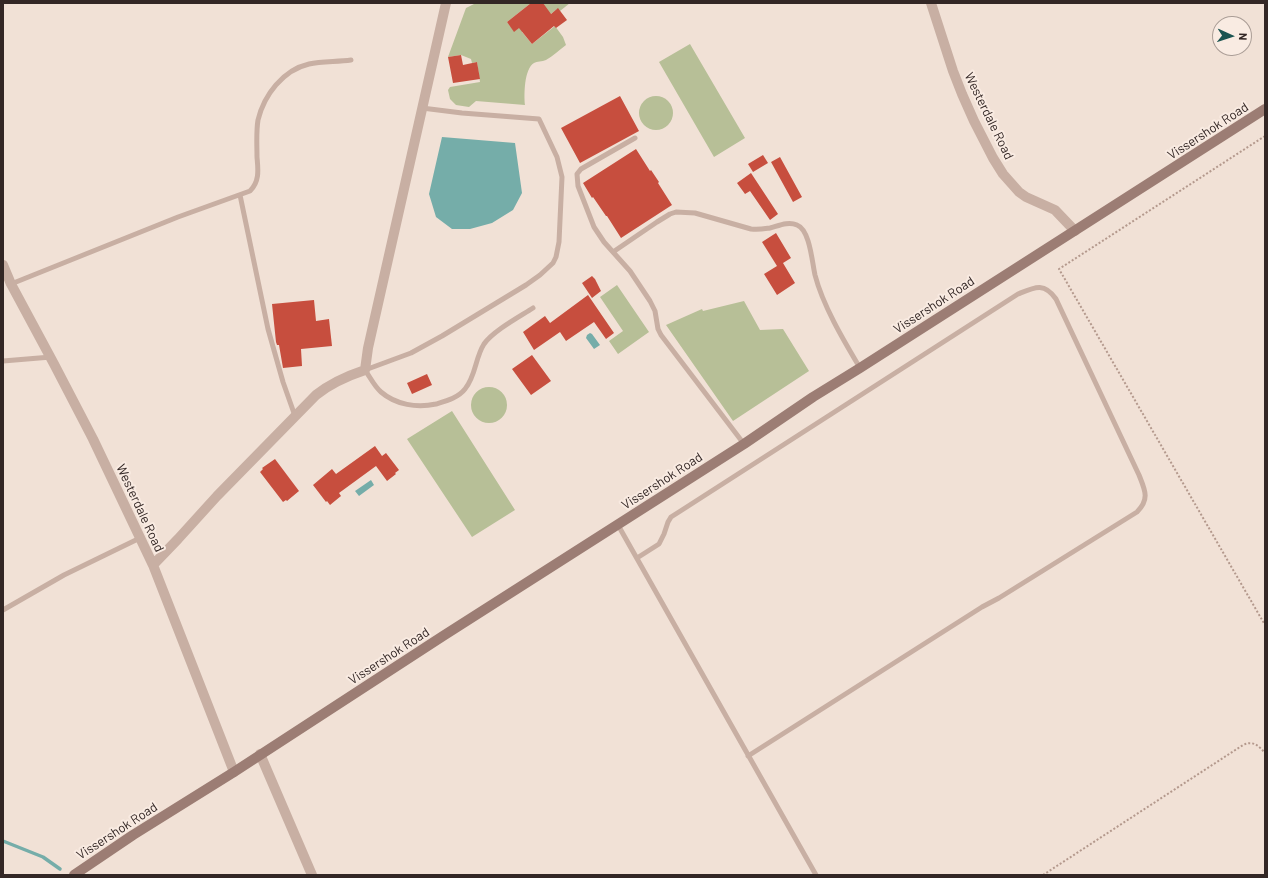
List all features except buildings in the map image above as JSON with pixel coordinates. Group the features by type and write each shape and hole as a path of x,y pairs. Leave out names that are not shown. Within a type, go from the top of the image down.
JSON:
{"main road":[{"name":"Vissershok Road","path":"74,875 133,835 234,772 744,444 813,398 1265,109"}],"street":[{"path":"153,565 217,496 325,387 365,370 368,348 446,3"},
{"name":"Westerdale Road","path":"931,3 953,71 968,107 990,152 1003,174 1019,192 1034,201 1055,210 1075,231"},
{"name":"Westerdale Road","path":"3,265 11,284 51,357 153,565 234,772"},
{"path":"260,754 312,875"}],"lane":[{"path":"11,284 178,217 250,191 256,183 258,175 258,120 274,86 295,69 310,64 351,60"},
{"path":"422,108 462,113 539,119 557,157 562,177 558,251 548,269 526,285 411,353 365,370 381,392 396,401 421,406 448,400 455,397 466,388 484,344 493,335 533,308"},
{"path":"635,138 581,169 577,174 578,186 594,227 604,242 630,272 650,301 655,311 658,329 661,335 744,444"},
{"path":"240,195 268,329 295,416"},
{"path":"613,252 657,222 676,212 695,213 759,230 791,224 797,225 802,229 807,237 816,276 825,302 848,348 860,368"},
{"path":"637,558 659,544 671,517 1018,294 1040,287 1050,291 1056,299 1139,475 1145,494 1145,501 1142,506 1133,515 982,607 748,756"},
{"path":"3,361 51,357"},
{"path":"618,525 816,875"},
{"path":"3,610 64,575 140,538"}],"path":[{"path":"1265,136 1059,269 1265,625"},
{"path":"1043,875 1244,745 1251,743 1256,744 1265,753"}],"green space":[{"path":"476,3 531,3 507,22 514,31 524,24 528,28 522,32 532,44 555,26 563,37 566,45 546,60 535,62 528,71 525,82 525,105 476,101 469,107 456,105 450,99 448,90 450,87 480,82 477,62 472,63 471,59 461,55 448,57 466,8"},
{"path":"543,3 570,3 560,11 557,9 547,17"},
{"path":"690,44 745,138 714,157 659,62"},
{"path":"653,96 659,96 663,97 670,103 673,113 672,120 666,127 659,130 653,130 649,129 642,123 639,116 639,110 640,106 646,99"},
{"path":"617,285 649,332 618,354 609,341 623,331 600,297"},
{"path":"744,301 760,330 783,329 809,371 733,421 666,325 702,309 703,311"},
{"path":"493,387 502,392 506,398 506,412 502,418 493,423 485,423 476,418 472,412 471,401 476,392 482,388"},
{"path":"452,411 515,510 472,537 407,439"}],"water":[{"path":"442,137 515,143 522,193 513,210 492,223 470,229 452,229 436,217 429,194"},
{"path":"590,333 600,345 594,349 586,338"},
{"path":"371,480 374,485 359,496 355,491"}],"waterway":[{"path":"3,841 43,857 60,869"}]}
